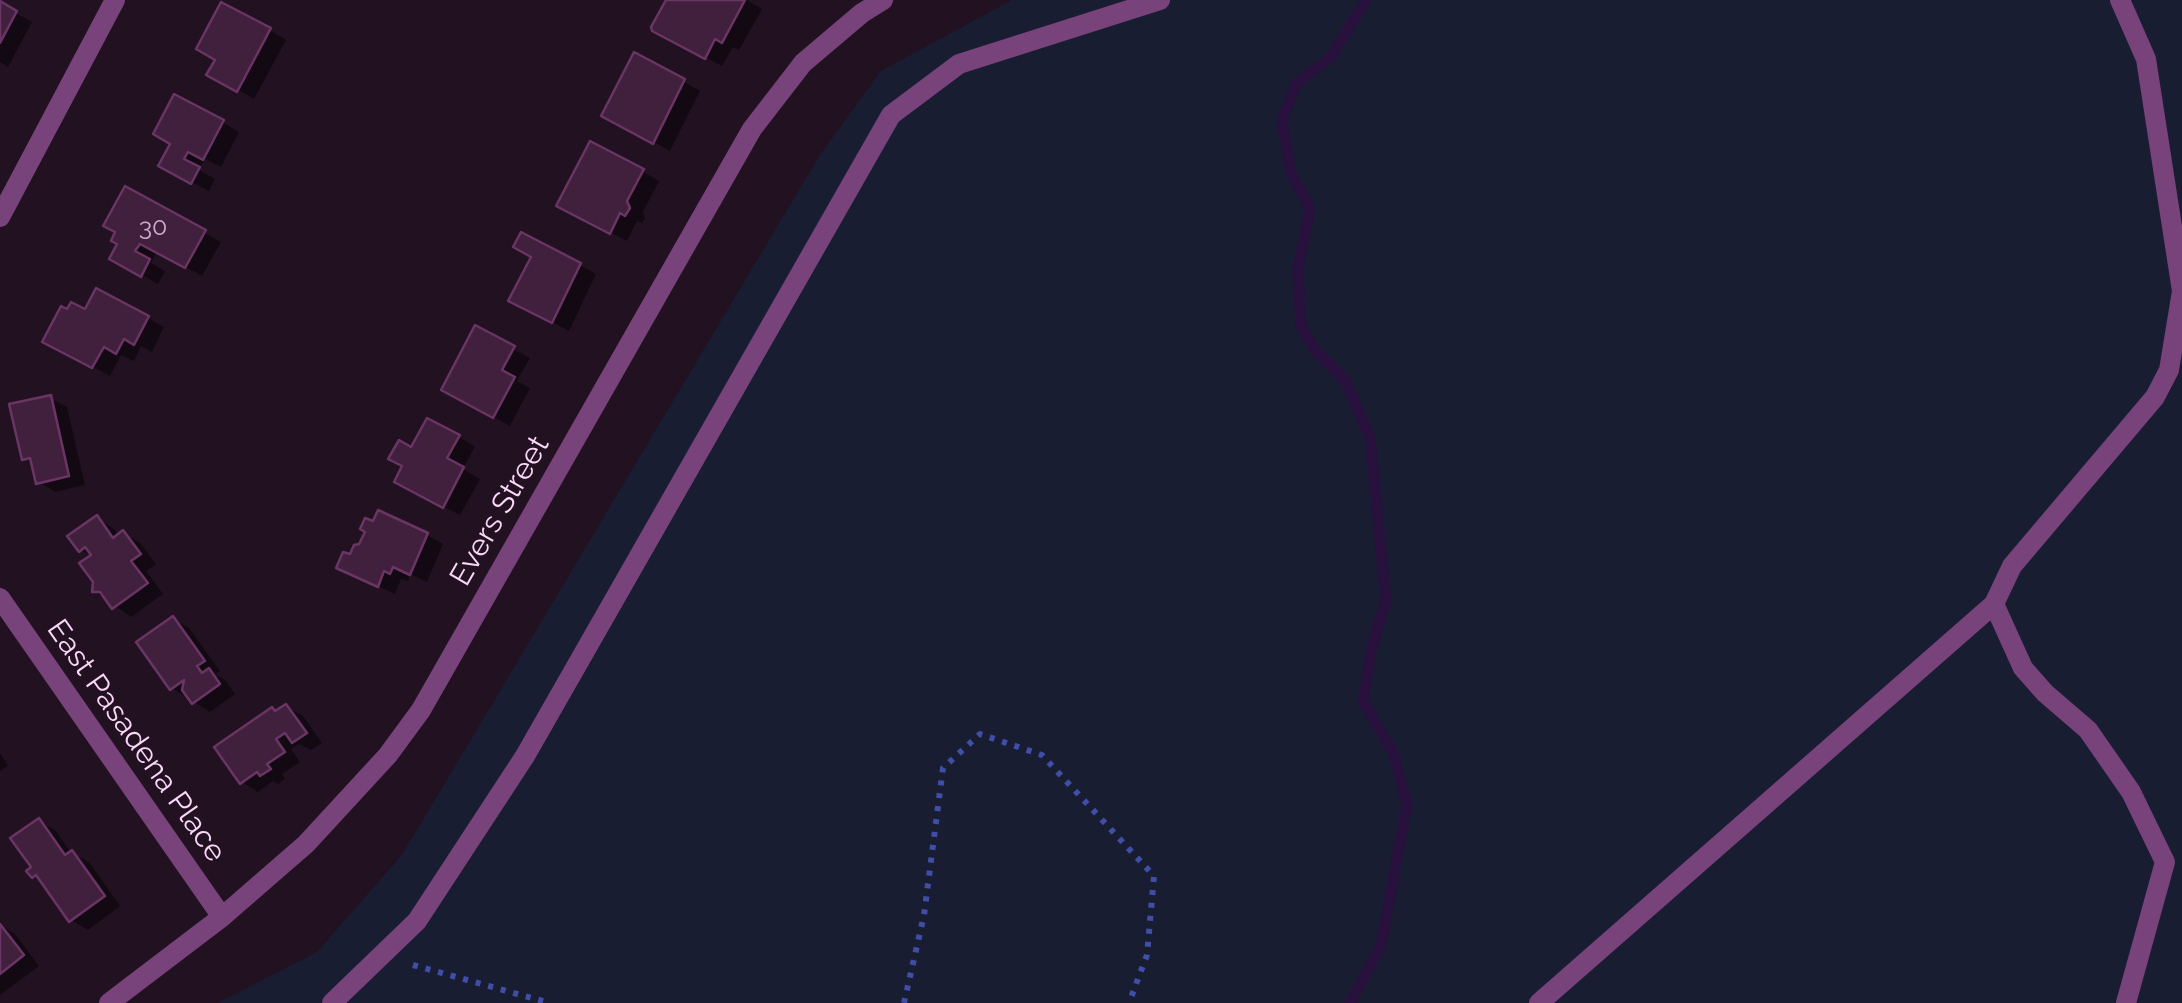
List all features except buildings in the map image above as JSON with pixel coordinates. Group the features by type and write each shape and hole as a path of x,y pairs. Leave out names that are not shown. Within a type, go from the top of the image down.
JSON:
{"street":[{"path":"0,217 115,0"},
{"name":"Evers Street","path":"110,1003 222,918 306,844 388,755 422,710 752,129 803,64 862,13 884,0"},
{"path":"332,1003 417,921 525,756 891,115 959,64 1160,0"},
{"path":"1540,1003 1994,604 2012,566 2155,398 2169,370 2182,291 2146,59 2120,0"},
{"name":"East Pasadena Place","path":"0,598 222,918"},
{"path":"1994,604 2022,668 2088,730 2131,792 2165,862 2126,1003"}],"path":[{"path":"904,1003 924,915 943,768 980,734 1042,756 1154,876 1147,955 1129,1003"},
{"path":"383,956 550,1003"}],"shaded area":[{"path":"1012,0 2182,0 2182,1003 218,1003 317,952 402,855 820,155 881,71"}],"waterway":[{"path":"1350,1003 1381,946 1407,804 1393,752 1363,702 1372,646 1386,601 1370,437 1345,380 1316,351 1301,327 1298,270 1310,208 1291,173 1282,121 1296,84 1331,57 1366,0"}]}
